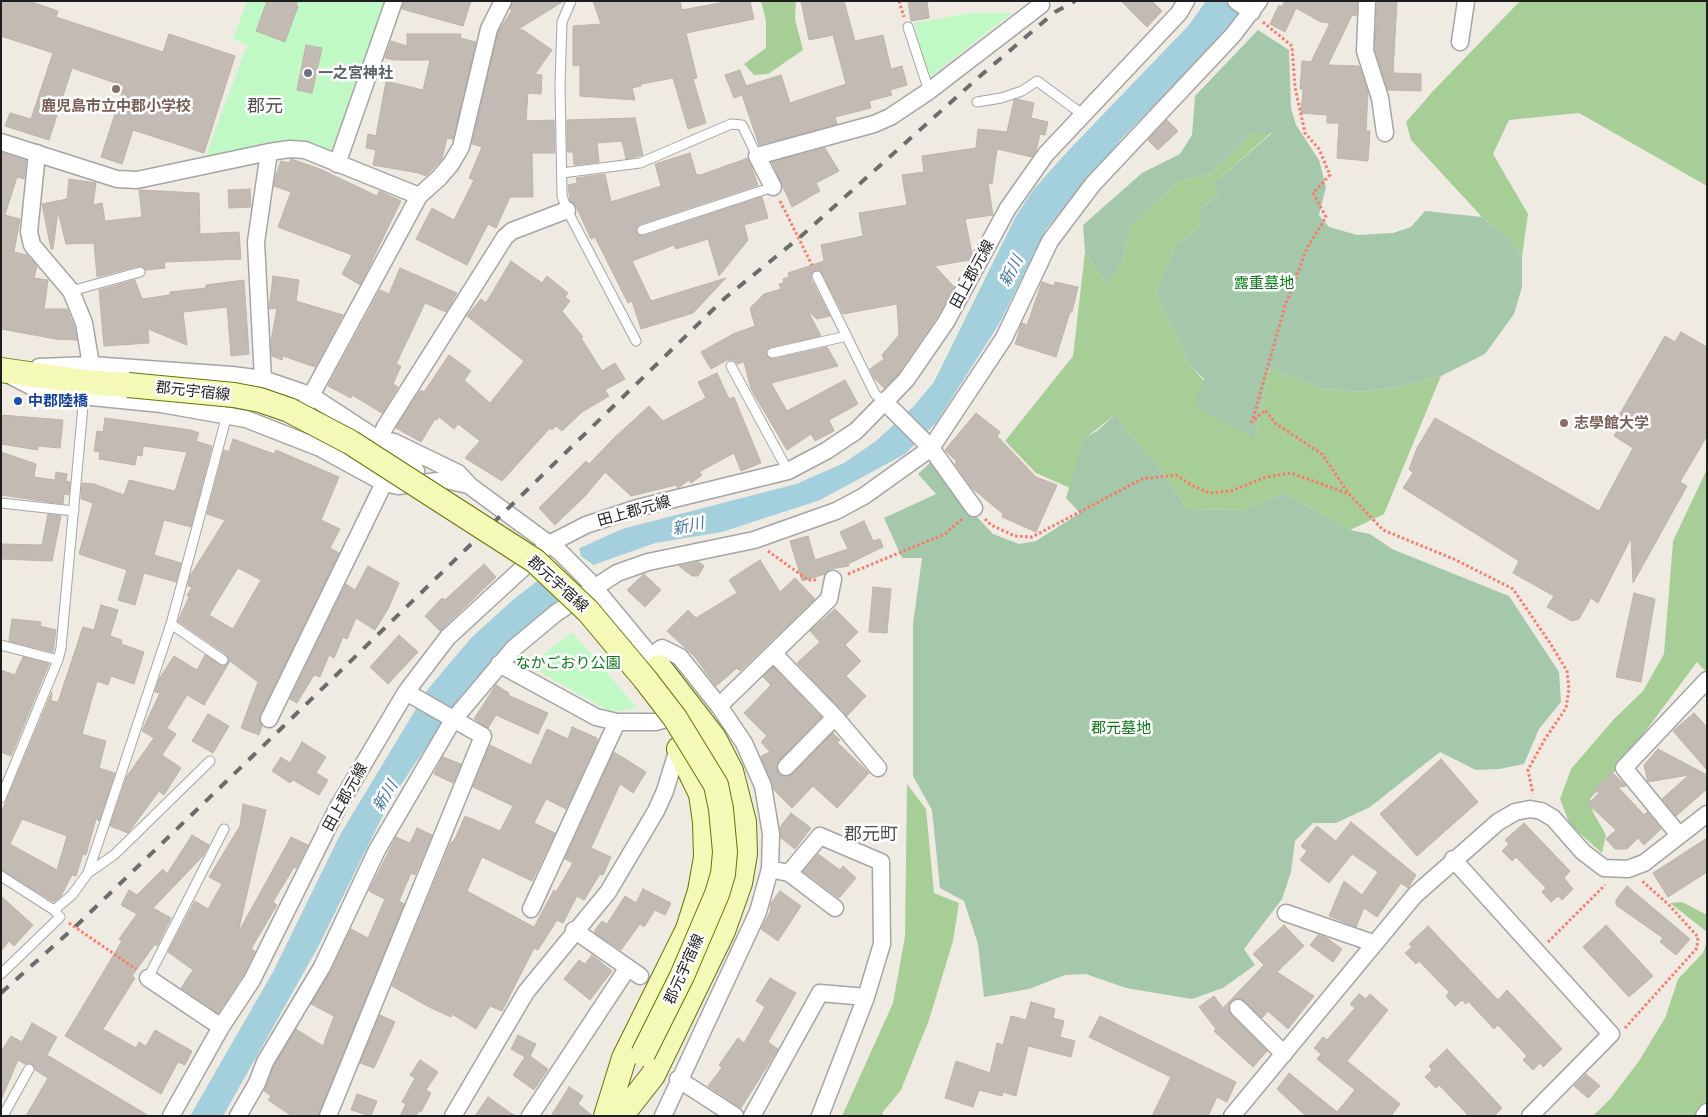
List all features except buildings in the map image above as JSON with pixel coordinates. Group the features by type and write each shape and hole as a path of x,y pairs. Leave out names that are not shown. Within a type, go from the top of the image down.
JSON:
{"street":[{"path":"337,164 394,1"},
{"path":"293,437 310,395 419,196 445,171 461,147 489,29 503,1"},
{"name":"田上郡元線","path":"171,1116 221,1026 252,980 338,808 406,692 448,638 555,548 586,525 637,508 788,472 826,451 856,431 886,403 906,380 946,322 1008,208 1046,154 1179,12 1186,1"},
{"path":"238,1116 257,1083 265,1062 322,967 376,850 451,720 499,664 514,648 592,584 648,562 754,540 843,507 864,496 931,448 1004,338 1050,241 1093,184 1255,7 1236,1"},
{"path":"1367,1 1365,51 1380,98 1385,133"},
{"path":"1460,42 1466,1"},
{"path":"773,187 757,156 874,124 890,117 929,91 1043,2"},
{"path":"1,142 117,179 137,180 269,152 290,149 304,150 419,196"},
{"path":"263,379 256,242 269,152"},
{"path":"37,153 29,232 30,239 32,246 71,291 84,323 91,365"},
{"path":"379,440 505,237 512,231 567,210"},
{"path":"1,370 91,365 263,379 310,395 411,463 416,471 408,484"},
{"path":"1,370 42,392 84,395 246,419 320,448 384,483 398,486 446,480 470,486"},
{"name":"郡元宇宿線","path":"1,370 84,382 234,395 260,400 289,410 350,442 535,561 588,611 645,679 675,718 716,785 722,809 725,852 723,874 717,894 682,976 612,1116"},
{"path":"886,403 931,448 974,508"},
{"path":"379,440 394,442 458,473 470,486 555,548 592,584 655,662 714,738 730,771 744,822 745,854 740,883 723,931 653,1075 621,1116"},
{"path":"269,719 384,483"},
{"path":"719,706 830,599 833,579"},
{"path":"655,662 662,648 680,657 719,706 744,743 763,786 771,834 770,869 758,912 678,1079 663,1116"},
{"path":"774,654 835,717 878,768"},
{"path":"606,1116 624,1058 688,929 700,891 706,857 705,822 701,794 679,749 668,684 655,662"},
{"path":"499,664 596,717 617,722 656,722 675,717"},
{"path":"1679,835 1624,768 1707,680"},
{"path":"328,1116 483,736 451,720 406,692"},
{"path":"786,767 835,717"},
{"path":"531,909 617,722"},
{"path":"453,1116 526,992 574,930 608,892 656,810 679,749"},
{"path":"1232,1116 1414,895 1453,859 1498,822 1515,812 1535,810 1553,818 1584,852 1604,868 1628,869 1644,863 1707,814"},
{"path":"789,873 820,836 881,862 882,944 866,996 820,1116"},
{"path":"1453,859 1539,952 1611,1034 1530,1116"},
{"path":"770,869 789,873 835,908"},
{"path":"1286,913 1373,943"},
{"path":"530,1116 633,972 574,930"},
{"path":"148,978 221,1026"},
{"path":"752,1116 820,993 866,996"},
{"path":"1238,1008 1284,1054"},
{"path":"678,1079 735,1116"},
{"path":"1704,1116 1707,1112"}],"lane":[{"path":"571,1 562,22 560,85 562,196 567,210 636,341"},
{"path":"908,27 929,91"},
{"path":"977,102 1002,98 1022,91 1037,81 1082,114"},
{"path":"562,173 640,163 731,124 742,125 757,156"},
{"path":"642,230 773,187"},
{"path":"71,291 140,272"},
{"path":"818,276 876,394 886,403"},
{"path":"772,353 847,336"},
{"path":"731,366 788,472"},
{"path":"1,798 58,660 84,395"},
{"path":"88,873 171,624 227,415"},
{"path":"1,503 74,512"},
{"path":"171,624 223,660"},
{"path":"1,646 58,660"},
{"path":"1,974 57,914 88,873 114,855 210,761"},
{"path":"148,978 224,828"},
{"path":"1,876 57,914"},
{"path":"3,1116 29,1069"}],"path":[{"path":"1255,7 1292,46 1295,87 1305,133 1319,149 1330,175 1313,193 1326,217 1307,248 1285,306 1252,422 1265,410 1275,423 1322,454 1349,494 1383,530 1456,560 1512,589 1531,613 1567,671 1569,689 1566,708 1545,739 1528,770 1533,786 1535,810"},
{"path":"788,218 818,276"},
{"path":"754,540 808,580 833,579 884,561 945,534 974,508 991,525 1015,536 1032,537 1142,479 1176,475 1193,486 1210,493 1231,491 1266,477 1291,474 1349,494"},
{"path":"1611,1034 1625,1028 1697,948 1698,937 1669,905 1628,869"},
{"path":"1539,952 1598,893"},
{"path":"57,914 148,978"}],"green space":[{"path":"247,1 388,1 340,152 330,154 205,158 247,45 233,39"},
{"path":"761,1 796,1 795,19 803,50 768,74 754,75 744,64 766,48 766,21"},
{"path":"1520,1 1707,1 1707,186 1579,113 1509,120 1493,154 1528,214 1522,256 1510,240 1482,217 1411,140 1406,122 1434,90"},
{"path":"970,13 1012,13 930,77 926,73 914,23"},
{"name":"露重墓地","path":"1258,30 1289,50 1291,108 1296,125 1319,160 1326,187 1319,215 1329,227 1357,235 1393,233 1411,227 1425,211 1482,217 1510,240 1522,256 1522,287 1514,314 1485,354 1441,376 1398,387 1361,392 1323,389 1269,368 1255,438 1195,407 1204,379 1189,364 1156,293 1176,246 1202,224 1199,210 1218,195 1214,183 1272,133 1252,133 1211,174 1179,181 1131,225 1122,262 1107,285 1085,252 1083,225 1142,173 1180,154 1192,135 1195,96"},
{"path":"1272,132 1214,183 1218,195 1200,209 1202,224 1176,246 1156,293 1189,364 1255,438 1269,368 1323,389 1361,392 1398,387 1441,376 1384,514 1350,530 1284,493 1244,510 1187,509 1157,464 1125,430 1116,414 1083,440 1070,488 1036,473 1005,441 1073,356 1085,252 1107,285 1122,262 1131,225 1179,181 1211,174 1252,133"},
{"name":"郡元墓地","path":"1116,414 1125,430 1157,464 1187,509 1244,510 1284,493 1350,530 1370,534 1392,549 1509,596 1559,672 1561,702 1539,729 1524,764 1499,769 1476,770 1440,752 1370,807 1336,823 1313,823 1295,841 1291,872 1282,899 1244,949 1255,965 1223,988 1192,999 1126,988 1086,974 1065,975 1029,989 984,997 978,944 964,901 940,888 932,810 913,776 913,624 922,558 902,558 884,518 936,494 918,474 932,461 960,499 993,534 1019,544 1036,541 1080,513 1066,498 1083,439 1097,431"},
{"path":"1707,469 1707,673 1697,662 1621,764 1590,799 1593,812 1606,835 1602,853 1570,825 1560,799 1571,769 1614,719 1643,691 1664,654 1673,541"},
{"name":"なかごおり公園","path":"572,632 637,708 611,712 529,666"},
{"path":"907,784 926,809 934,893 959,903 953,941 929,1020 901,1090 882,1113 884,1116 842,1116 893,1003 905,936"},
{"path":"1682,902 1707,915 1707,932 1670,903"},
{"path":"1707,941 1707,1102 1697,1116 1593,1116 1611,1098 1639,1061 1665,1018 1678,979 1703,953"}],"water":[{"name":"新川","path":"1206,1 1248,1 1229,30 1123,137 1046,229 999,324 936,423 905,454 820,500 722,532 655,543 596,564 545,612 507,642 457,701 390,801 317,949 223,1116 190,1116 273,972 341,833 428,689 472,637 514,599 580,548 622,529 796,484 844,463 876,441 912,408 934,382 1016,216 1034,189 1189,25"}],"pier":[{"path":"579,547 581,556 596,567 580,583 576,585 538,577"}],"railway":[{"path":"1,993 76,926 725,298 799,238 979,77 1055,12 1075,1"}],"place":[{"name":"一之宮神社","path":"308,73"},
{"name":"鹿児島市立中郡小学校","path":"116,89"},
{"name":"中郡陸橋","path":"18,401"},
{"name":"志學館大学","path":"1564,423"}],"district":[{"name":"郡元","path":"265,106"},
{"name":"郡元町","path":"871,834"}]}
